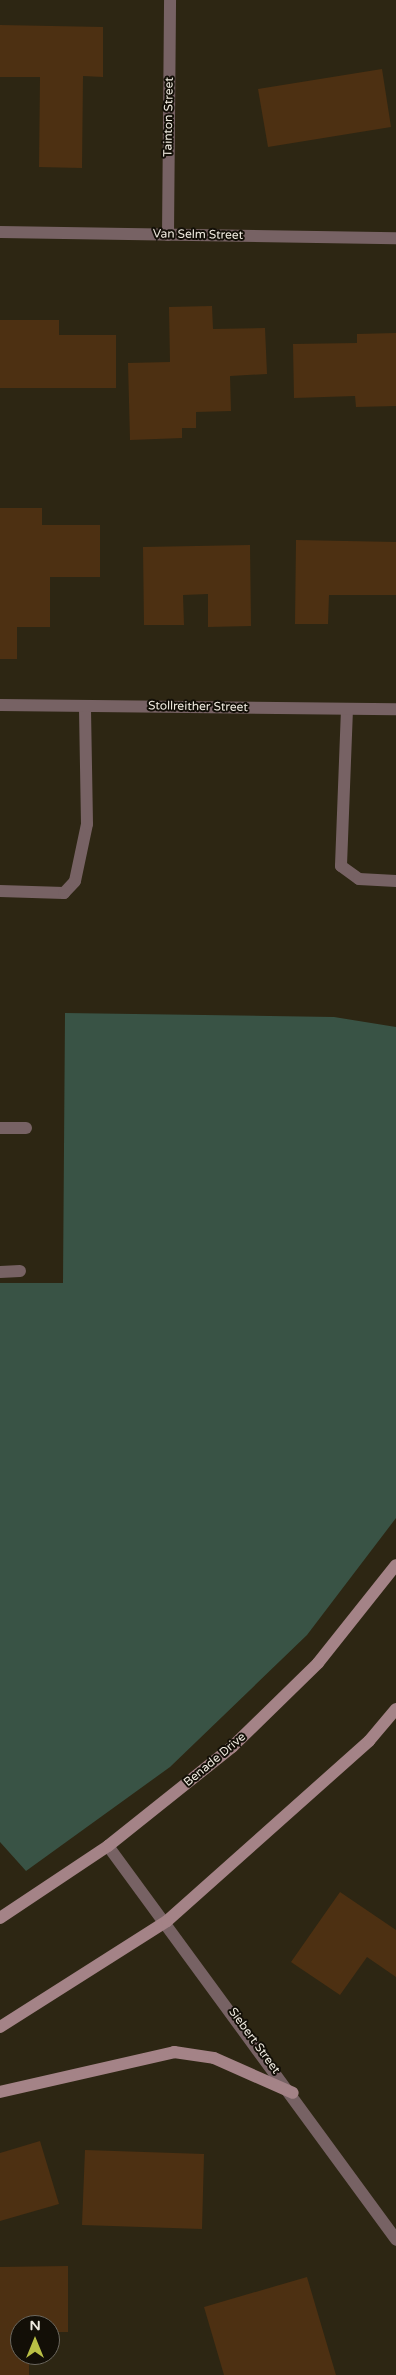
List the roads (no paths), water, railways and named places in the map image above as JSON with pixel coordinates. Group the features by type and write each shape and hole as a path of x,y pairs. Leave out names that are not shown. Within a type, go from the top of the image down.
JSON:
{"street":[{"name":"Tainton Street","path":"168,235 170,0"},
{"name":"Van Selm Street","path":"0,232 396,238"},
{"name":"Stollreither Street","path":"0,705 396,709"},
{"path":"0,891 64,893 75,881 87,824 85,706"},
{"path":"347,709 340,866 359,879 396,881"},
{"path":"0,1128 26,1128"},
{"path":"0,1272 20,1272"},
{"name":"Benade Drive","path":"0,1918 108,1846 232,1747 318,1662 396,1565"},
{"path":"0,2027 166,1920 369,1741 396,1709"},
{"name":"Siebert Street","path":"108,1846 166,1920 293,2093 396,2240"},
{"path":"0,2092 174,2052 214,2058 293,2093"}]}
